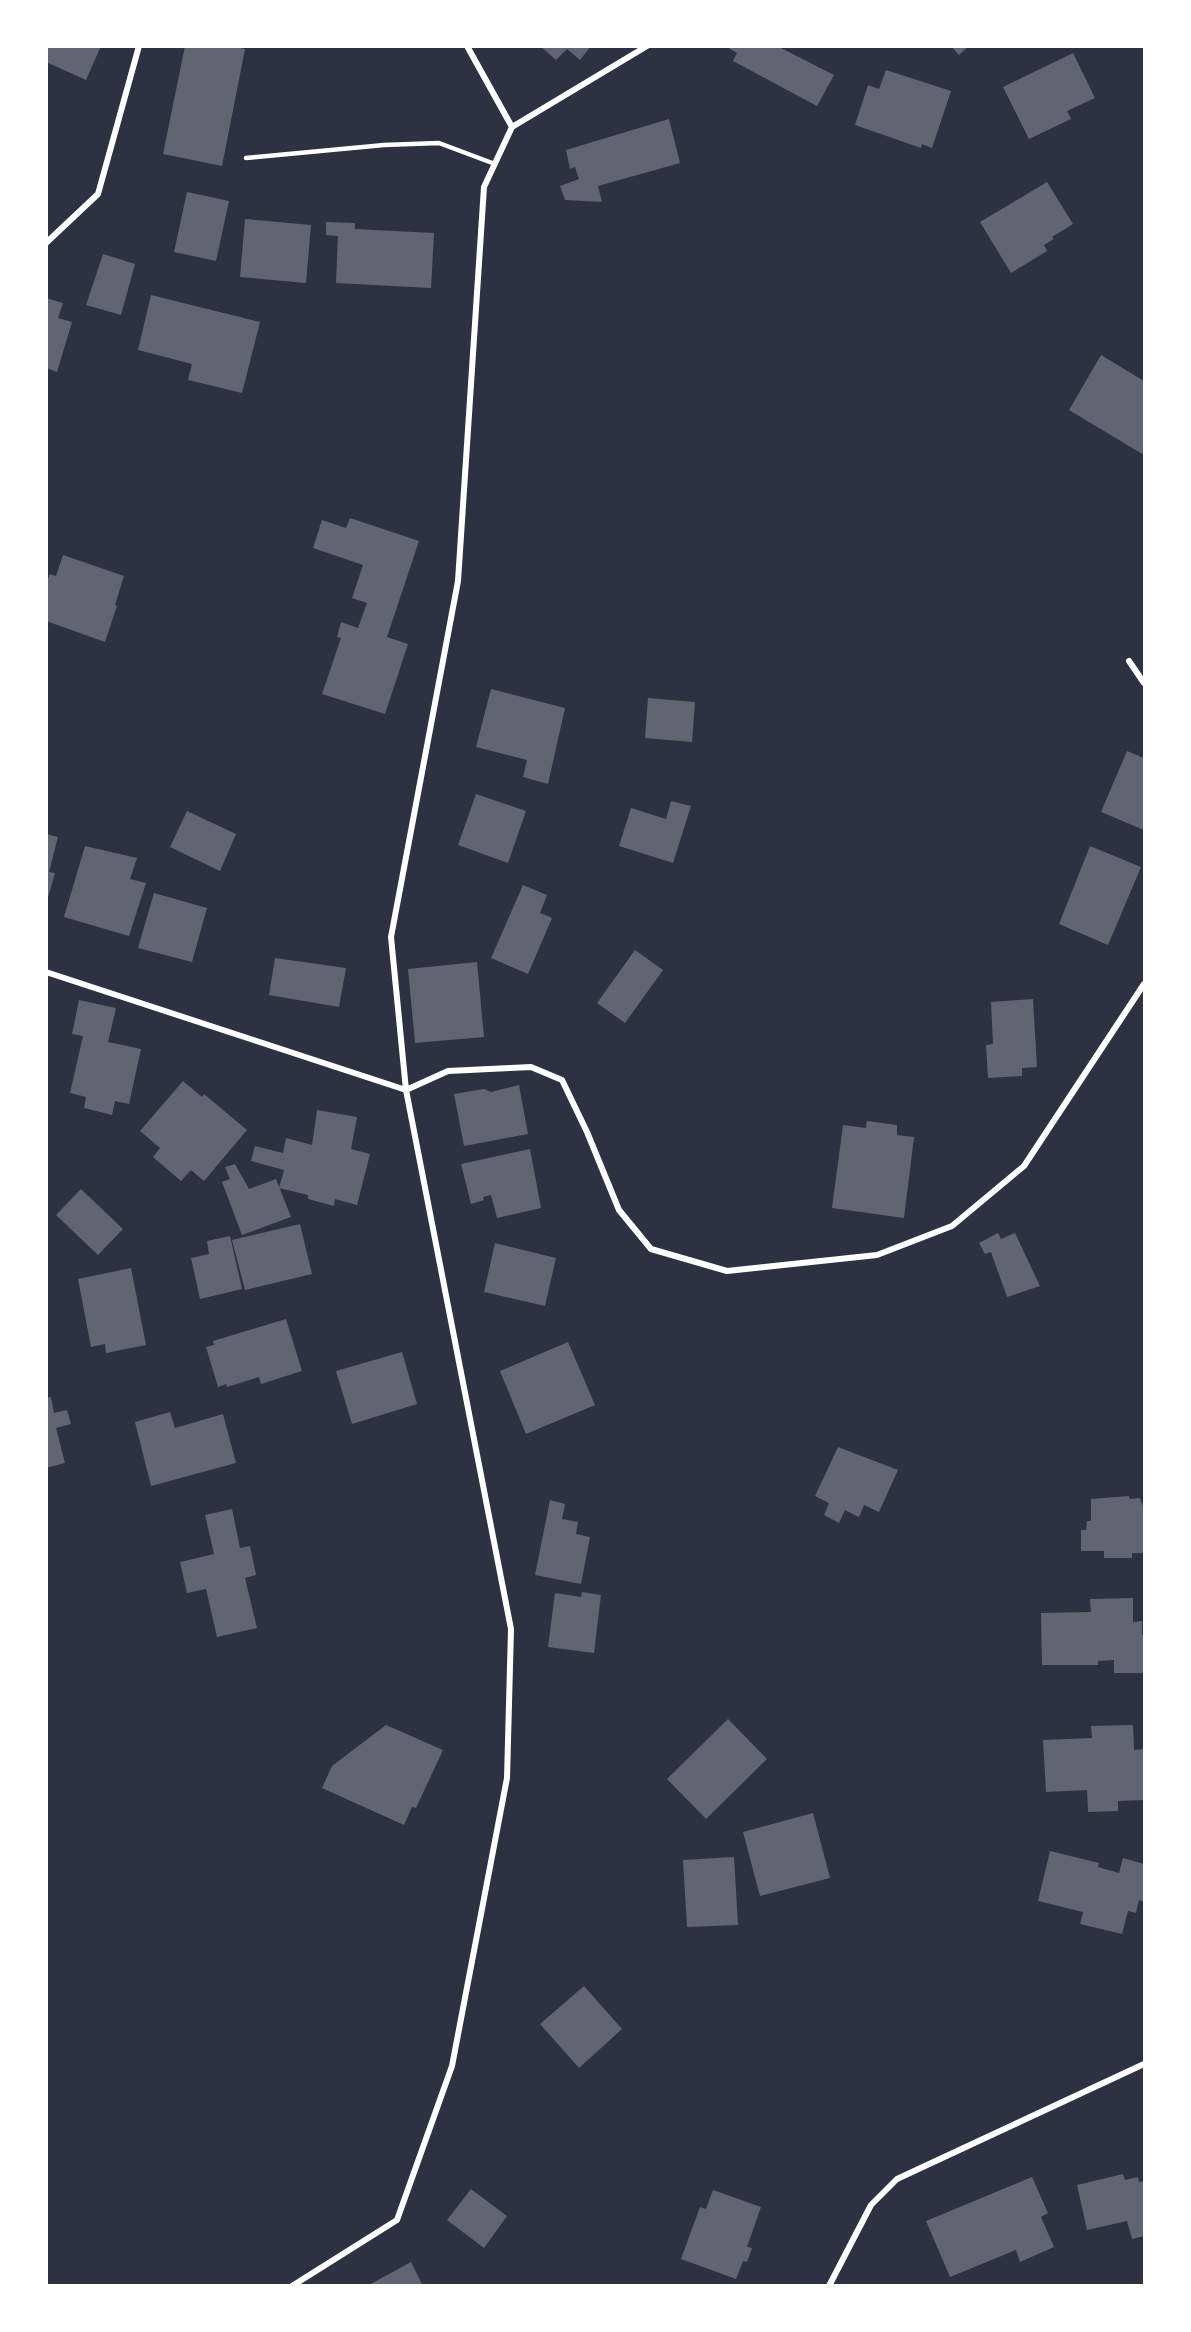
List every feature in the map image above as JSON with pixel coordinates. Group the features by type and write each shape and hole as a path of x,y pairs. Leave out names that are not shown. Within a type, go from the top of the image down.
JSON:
{"street":[{"path":"46,243 98,194 139,46"},
{"path":"467,46 512,127"},
{"path":"292,2286 397,2220 452,2066 507,1778 511,1629 406,1090 391,937 458,581 484,187 512,127 647,46"},
{"path":"1129,661 1144,683"},
{"path":"46,972 406,1090 448,1071 531,1066 562,1080 620,1210 651,1249 727,1271 877,1256 952,1226 1024,1166 1144,984"},
{"path":"829,2286 871,2205 897,2179 1144,2064"}],"lane":[{"path":"246,158 384,145 439,143 495,164"}],"building":[{"path":"46,46 101,46 86,80 46,62"},
{"path":"185,46 232,46 245,49 222,166 163,154"},
{"path":"540,46 591,46 580,60 567,49 556,60"},
{"path":"725,46 777,46 834,75 817,106 733,61 737,53"},
{"path":"951,46 969,46 959,55"},
{"path":"1073,53 1095,98 1067,111 1071,119 1029,139 1003,87"},
{"path":"886,70 951,91 932,148 922,144 921,148 855,125 868,85 879,89"},
{"path":"669,119 680,163 598,186 602,202 565,200 560,186 579,179 575,167 570,169 566,150"},
{"path":"1047,182 1073,224 1044,245 1047,251 1011,273 980,222"},
{"path":"187,192 229,201 216,261 174,252"},
{"path":"245,219 311,225 306,283 240,277"},
{"path":"326,222 355,223 355,229 434,233 431,288 336,283 338,236 326,235"},
{"path":"103,254 135,264 121,315 86,305"},
{"path":"151,295 260,322 242,393 188,380 192,364 138,350"},
{"path":"46,298 63,303 58,318 72,322 57,372 46,368"},
{"path":"1101,355 1144,381 1144,455 1069,410"},
{"path":"350,518 419,541 387,637 408,644 385,714 322,694 341,638 337,637 341,622 358,628 367,603 352,598 363,565 313,548 322,520 346,528"},
{"path":"63,555 124,576 105,642 46,621 46,583 50,574 56,576"},
{"path":"491,689 565,708 548,784 523,777 527,760 476,747"},
{"path":"648,698 695,702 692,742 645,738"},
{"path":"1127,751 1144,758 1144,830 1101,812"},
{"path":"476,794 526,811 508,863 458,845"},
{"path":"671,801 691,806 673,863 619,846 631,808 666,819"},
{"path":"187,811 236,834 220,871 170,847"},
{"path":"46,834 58,837 49,872 55,873 47,901"},
{"path":"85,846 137,858 130,879 146,883 129,936 64,917"},
{"path":"1090,846 1141,867 1108,945 1059,924"},
{"path":"523,885 547,895 540,913 552,918 528,974 491,958"},
{"path":"154,893 207,908 192,962 138,948"},
{"path":"635,950 663,970 625,1023 597,1003"},
{"path":"275,958 346,968 339,1007 269,995"},
{"path":"477,962 484,1037 415,1043 408,969"},
{"path":"1033,999 1037,1067 1022,1068 1022,1076 988,1078 986,1045 993,1044 991,1002"},
{"path":"79,1000 116,1008 108,1042 141,1049 129,1104 115,1101 112,1115 84,1108 86,1097 70,1093 83,1036 72,1034"},
{"path":"183,1081 202,1097 204,1094 247,1130 204,1181 191,1170 181,1181 153,1157 160,1148 140,1131"},
{"path":"519,1085 528,1134 464,1146 454,1094 484,1089 491,1092"},
{"path":"317,1110 357,1117 351,1149 370,1154 357,1205 335,1199 334,1206 308,1199 308,1195 279,1188 284,1170 251,1161 255,1146 283,1153 286,1138 312,1145"},
{"path":"867,1121 897,1125 897,1135 914,1137 904,1218 832,1208 843,1125 866,1128"},
{"path":"530,1149 541,1208 497,1218 491,1195 471,1204 461,1164"},
{"path":"235,1164 249,1189 276,1179 291,1217 242,1235 222,1182 230,1179 225,1167"},
{"path":"81,1189 123,1229 98,1255 56,1215"},
{"path":"300,1224 312,1274 245,1290 232,1240"},
{"path":"998,1233 1001,1239 1015,1233 1040,1286 1007,1297 991,1252 985,1254 979,1243"},
{"path":"230,1236 242,1289 200,1299 191,1258 209,1254 207,1241"},
{"path":"495,1243 556,1258 545,1306 484,1292"},
{"path":"131,1268 146,1345 106,1353 105,1344 91,1347 78,1279"},
{"path":"286,1319 302,1371 261,1384 259,1377 227,1387 226,1384 218,1387 206,1347 214,1345 213,1341"},
{"path":"568,1342 595,1405 526,1434 500,1371"},
{"path":"402,1352 417,1404 352,1424 336,1371"},
{"path":"51,1397 54,1413 67,1410 71,1424 56,1428 65,1463 46,1468 46,1398"},
{"path":"170,1412 175,1428 223,1414 236,1463 151,1486 135,1422"},
{"path":"838,1447 898,1470 879,1512 864,1505 859,1517 845,1510 839,1523 824,1515 829,1503 815,1496"},
{"path":"1129,1496 1130,1499 1140,1498 1144,1509 1144,1553 1132,1553 1132,1558 1104,1558 1104,1551 1081,1551 1081,1530 1086,1530 1087,1521 1091,1521 1091,1499"},
{"path":"550,1500 565,1504 562,1519 578,1522 576,1534 590,1537 581,1584 535,1575"},
{"path":"232,1509 240,1548 250,1546 256,1575 245,1578 257,1628 217,1637 206,1589 187,1593 180,1562 214,1554 205,1515"},
{"path":"582,1592 601,1595 594,1653 548,1647 555,1593 581,1597"},
{"path":"1133,1598 1133,1622 1142,1621 1144,1673 1114,1673 1114,1660 1098,1661 1098,1665 1042,1665 1041,1613 1091,1612 1090,1599"},
{"path":"728,1719 767,1759 706,1819 667,1779"},
{"path":"386,1725 443,1750 416,1808 412,1807 404,1825 322,1788 332,1766"},
{"path":"1133,1725 1134,1750 1143,1749 1144,1800 1118,1801 1118,1811 1088,1812 1087,1790 1046,1792 1043,1740 1092,1738 1091,1726"},
{"path":"813,1813 830,1878 760,1896 743,1832"},
{"path":"1050,1851 1099,1863 1098,1867 1119,1873 1123,1858 1144,1864 1144,1902 1139,1900 1136,1913 1128,1911 1122,1934 1080,1924 1083,1912 1038,1901"},
{"path":"734,1857 738,1925 687,1927 683,1860"},
{"path":"584,1986 622,2029 579,2068 540,2024"},
{"path":"1123,2174 1125,2180 1138,2177 1139,2182 1144,2181 1144,2236 1132,2239 1127,2221 1087,2230 1077,2185"},
{"path":"1032,2177 1048,2213 1041,2217 1054,2247 1020,2262 1016,2250 950,2277 926,2221"},
{"path":"471,2189 507,2216 484,2248 447,2220"},
{"path":"713,2190 761,2207 747,2247 752,2248 747,2262 743,2261 736,2279 681,2259 700,2207 706,2209"},
{"path":"411,2262 423,2286 367,2286"}]}
